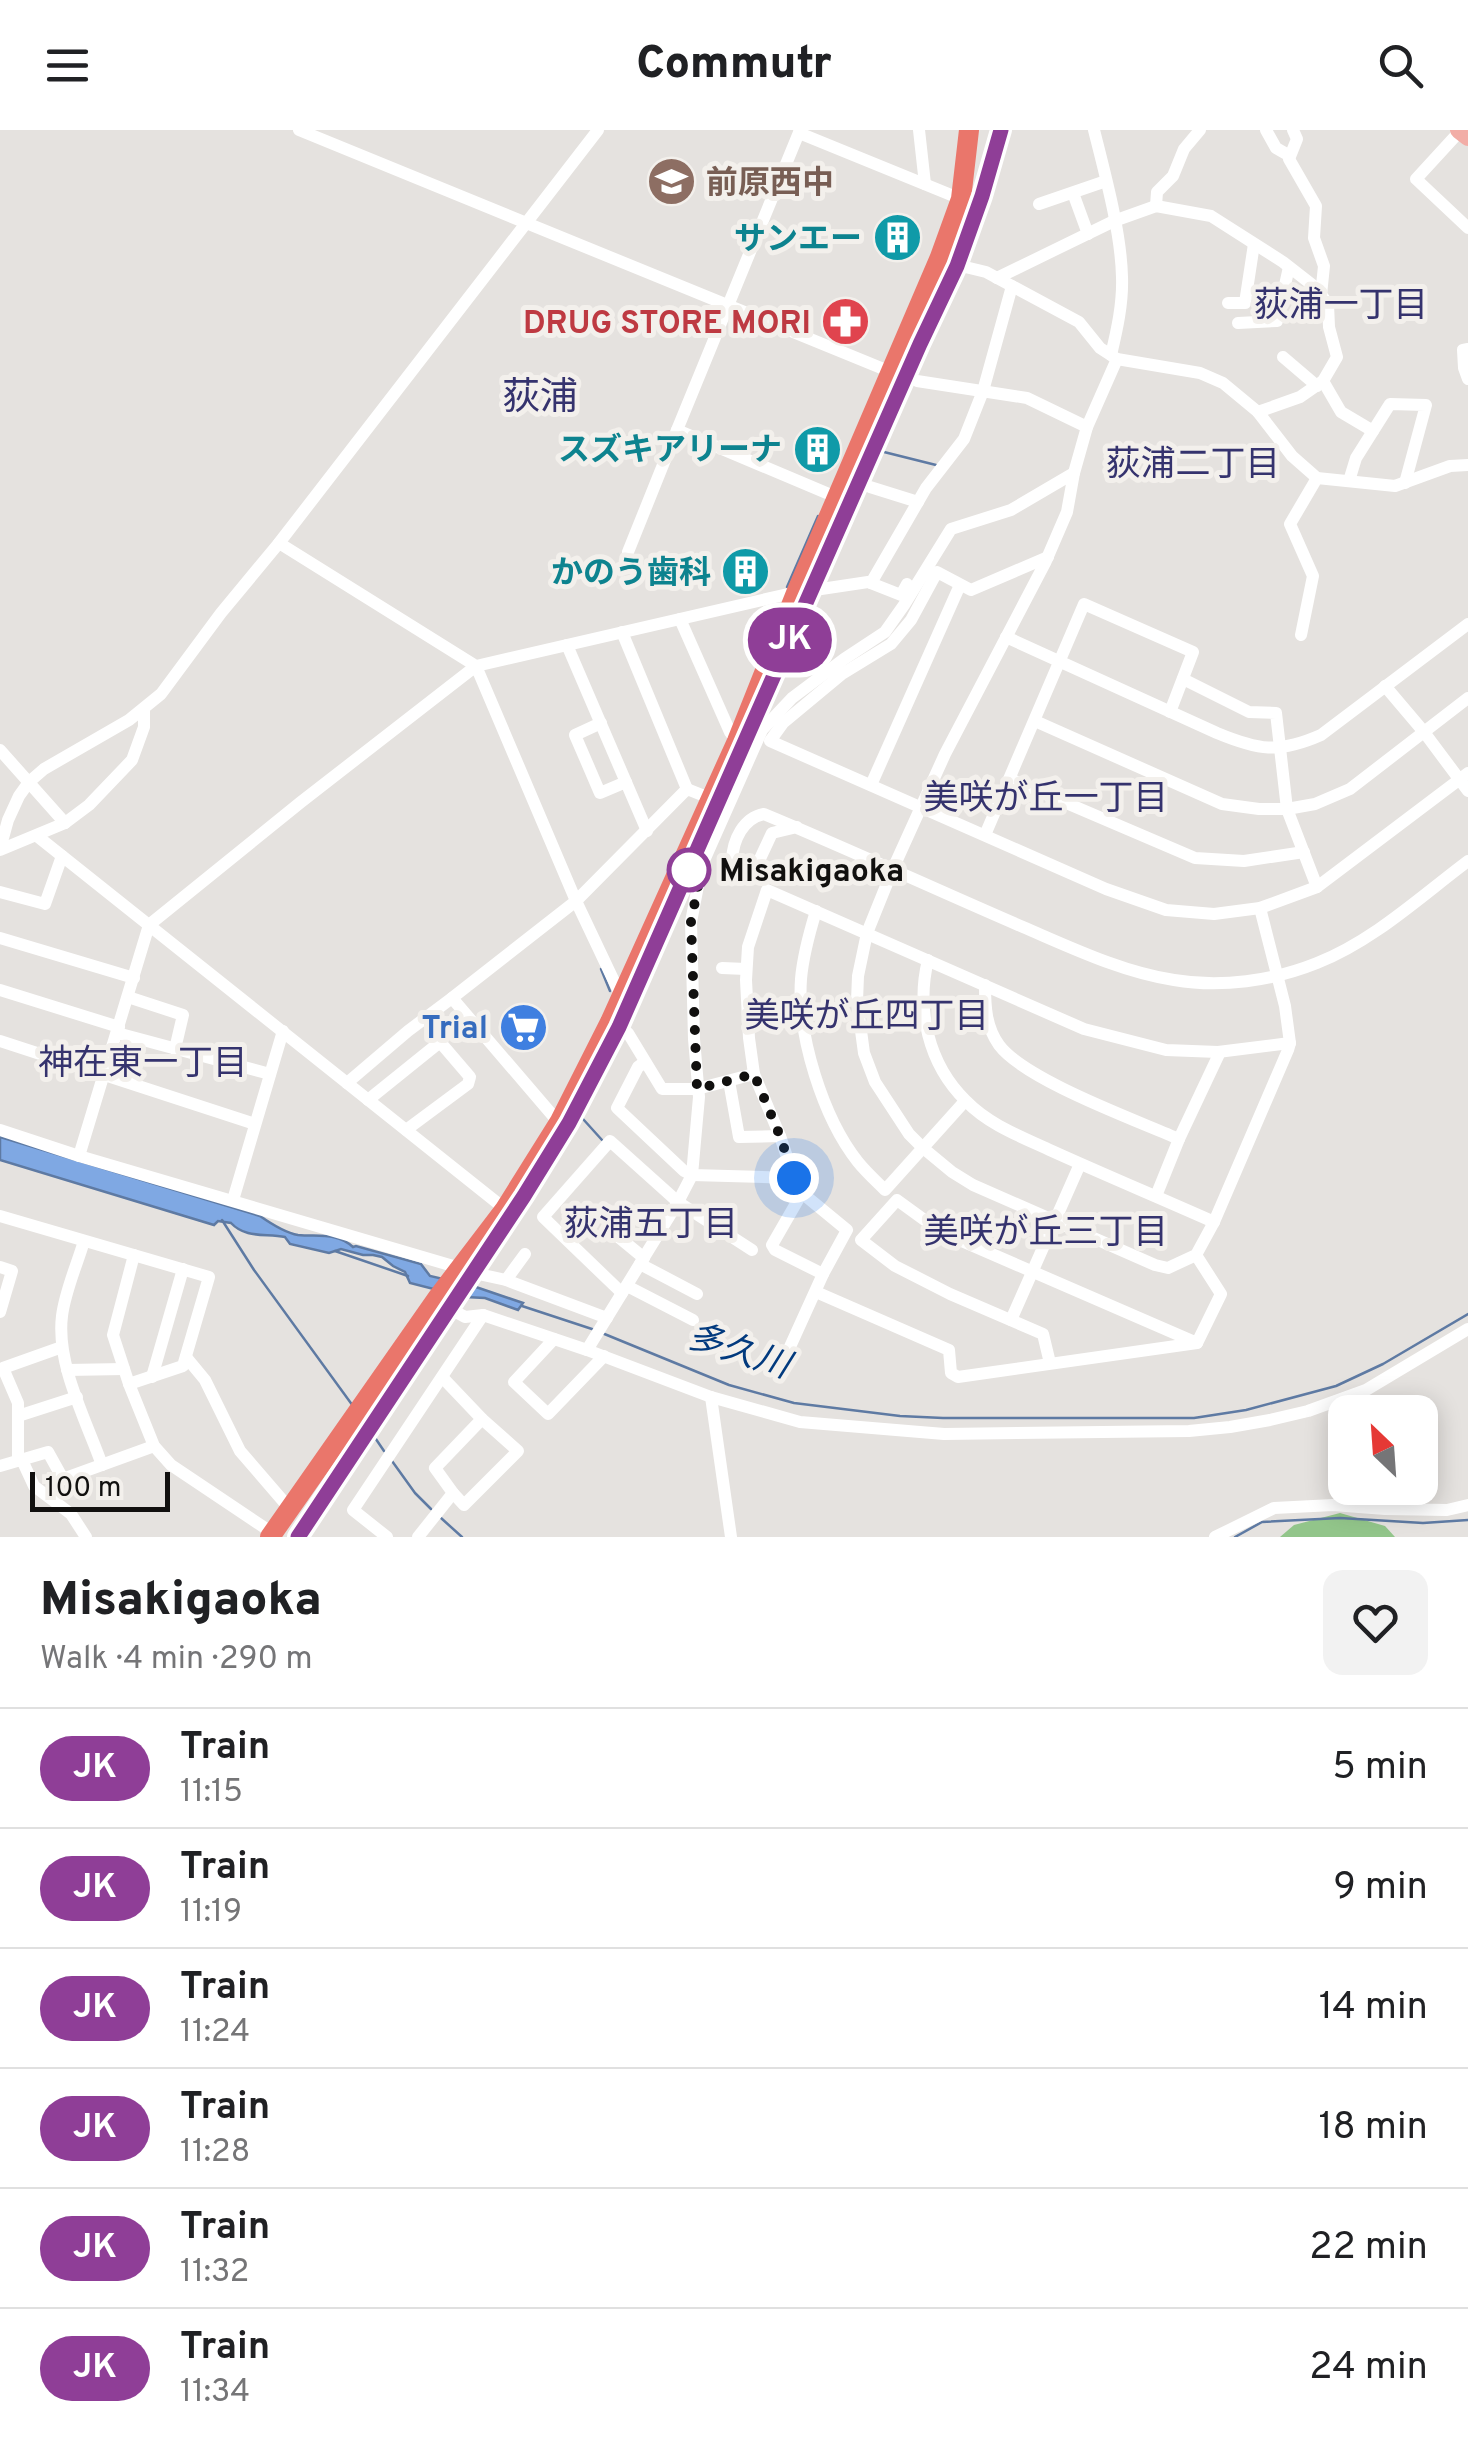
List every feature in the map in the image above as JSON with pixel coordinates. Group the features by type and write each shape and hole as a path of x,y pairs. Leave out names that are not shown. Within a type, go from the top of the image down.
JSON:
{"highway":[{"path":"272,1536 437,1299 505,1209 560,1121 610,1022 737,741 836,497 940,257 962,199 969,130"}],"main road":[{"path":"1460,130 1468,137"}],"street":[{"path":"300,130 891,372"},
{"path":"0,850 8,820 29,782 144,709 161,694 598,130"},
{"path":"919,130 925,184"},
{"path":"1094,130 1122,277 1114,357 1087,427 1067,512 1048,557 945,754 867,933 857,1001 864,1054 875,1082 908,1134 952,1172 1054,1222 1168,1268 1196,1255 1214,1222 1290,1043 1285,1006 1260,908"},
{"path":"1156,206 1156,192 1174,176 1184,148 1200,130"},
{"path":"1266,130 1276,148 1290,156"},
{"path":"1293,130 1297,139 1288,158 1316,206 1314,238 1324,266 1321,294"},
{"path":"1460,130 1416,179 1468,228"},
{"path":"628,552 799,132 962,199"},
{"path":"1038,204 1106,181"},
{"path":"1073,193 1088,234"},
{"path":"997,278 1114,221 1156,206 1210,216 1315,286 1328,304 1337,357 1320,383 1300,397 1258,412"},
{"path":"1228,303 1245,304 1254,244"},
{"path":"940,257 957,266 986,272 1079,322 1100,348 1114,357 1200,372 1223,383 1258,412 1292,456 1317,478 1396,486 1450,466 1468,465"},
{"path":"1238,323 1277,321 1289,267"},
{"path":"871,583 918,502 964,439 983,391 1012,286"},
{"path":"1468,348 1463,350 1468,379"},
{"path":"1283,356 1320,383 1341,412 1372,431"},
{"path":"917,381 1026,398 1087,427"},
{"path":"1348,481 1356,458 1390,404 1426,404 1405,483"},
{"path":"677,430 836,497"},
{"path":"79,1156 149,925 476,666 796,593 871,583 901,595 936,536 1011,510 1074,473"},
{"path":"1300,636 1312,576 1290,524 1317,478"},
{"path":"870,488 918,502"},
{"path":"587,1350 692,1175 699,1098 691,922 702,865 762,730 792,698 884,632 951,529"},
{"path":"279,543 476,666 574,903 621,996"},
{"path":"1048,557 971,590 937,572 911,620 890,644 842,674 783,723 770,741 1106,889 1166,910 1214,914 1260,908 1317,887 1465,781 1385,686"},
{"path":"871,785 960,585"},
{"path":"734,595 752,602"},
{"path":"985,835 1084,604 1193,652 1170,712"},
{"path":"680,619 737,741"},
{"path":"1006,637 1247,745 1279,748 1296,746 1320,735 1468,624"},
{"path":"622,632 687,789 712,798"},
{"path":"567,645 647,831"},
{"path":"1183,679 1249,712 1276,713 1287,809 1317,887"},
{"path":"1035,721 1222,804 1287,809 1315,804 1350,789 1468,698"},
{"path":"0,850 65,822 89,806 132,760 144,727 144,709"},
{"path":"601,723 575,734 587,764 600,793 626,782"},
{"path":"0,750 65,822"},
{"path":"1010,779 1195,858 1244,862 1304,852"},
{"path":"347,1083 574,903 687,789"},
{"path":"797,827 772,832 752,870 744,871 732,860 742,828 755,816 764,814 797,827 892,871 1082,952 1144,974 1178,981 1241,982 1316,964 1357,944 1468,861"},
{"path":"36,836 505,1209"},
{"path":"0,892 45,904 62,856"},
{"path":"779,1371 848,1230 802,1193 754,1074 746,1012 746,968 748,947 767,890 1084,1030 1166,1050 1220,1052 1290,1043"},
{"path":"816,911 805,946 800,984 810,1059 836,1129 858,1162 885,1190 965,1101"},
{"path":"0,938 134,978"},
{"path":"928,960 922,982 925,1024 935,1060 965,1101 999,1126 1214,1222"},
{"path":"722,968 746,968"},
{"path":"986,985 985,1014 998,1043 1014,1060 1060,1086 1180,1139"},
{"path":"0,990 118,1030 270,1074"},
{"path":"128,998 183,1014 176,1048"},
{"path":"452,998 560,1121"},
{"path":"610,1022 628,1032 662,1089 697,1089 754,1074"},
{"path":"233,1200 282,1031"},
{"path":"0,1041 255,1124"},
{"path":"368,1100 440,1042 470,1077 468,1084 406,1130"},
{"path":"1156,1196 1220,1052"},
{"path":"645,1062 638,1067 617,1108 684,1171 692,1175 794,1178"},
{"path":"729,1081 738,1137 780,1136"},
{"path":"0,1130 460,1268"},
{"path":"694,1320 624,1290 542,1217 608,1145 678,1202 752,1250"},
{"path":"1011,1320 1080,1164"},
{"path":"802,1193 772,1245 774,1250 824,1274"},
{"path":"1050,1363 1043,1334 894,1266 861,1240 897,1200 941,1232 1197,1344"},
{"path":"0,1216 208,1277 183,1366 130,1384"},
{"path":"610,1230 642,1261 696,1294"},
{"path":"84,1241 62,1315 62,1347 102,1465"},
{"path":"506,1280 524,1254"},
{"path":"134,1255 113,1335 154,1446 171,1465 272,1536"},
{"path":"1196,1255 1221,1294 1197,1344"},
{"path":"0,1268 12,1271 0,1312"},
{"path":"152,1377 183,1270"},
{"path":"483,1275 607,1318"},
{"path":"816,1292 949,1350 951,1374 958,1377 1197,1344"},
{"path":"437,1299 465,1317 483,1315 554,1338 711,1398 800,1422 912,1432 1230,1428 1308,1411 1353,1396 1468,1329"},
{"path":"387,1537 353,1510 483,1315"},
{"path":"554,1338 514,1382 548,1414 604,1356"},
{"path":"62,1347 3,1368 6,1390 18,1402 20,1460 34,1486 72,1514 86,1537"},
{"path":"186,1357 205,1380 240,1451 290,1509"},
{"path":"67,1370 124,1369"},
{"path":"442,1376 518,1450 464,1506 435,1468 482,1419"},
{"path":"18,1416 77,1397"},
{"path":"711,1398 731,1537"},
{"path":"0,1466 48,1452 63,1478 154,1446"},
{"path":"418,1537 454,1493"},
{"path":"1215,1537 1274,1508 1333,1505 1447,1510 1468,1505"}],"green space":[{"path":"1340,1513 1385,1526 1395,1537 1280,1537 1294,1525"}],"water":[{"path":"0,1137 260,1216 293,1234 334,1237 353,1247 421,1264 430,1276 523,1303 518,1310 485,1298 410,1283 405,1272 382,1257 341,1249 329,1253 290,1244 285,1237 250,1233 231,1223 218,1221 214,1225 0,1160"}],"waterway":[{"path":"884,452 936,465"},
{"path":"787,587 818,516"},
{"path":"601,969 610,991"},
{"path":"583,1119 602,1140"},
{"path":"222,1220 353,1406"},
{"name":"多久川","path":"335,1251 408,1276"},
{"name":"多久川","path":"522,1306 595,1330"},
{"name":"多久川","path":"602,1333 729,1385 794,1403 943,1418 1194,1418 1246,1410 1336,1386 1383,1364 1468,1314"},
{"path":"363,1420 384,1451"},
{"path":"392,1461 431,1509"},
{"path":"441,1518 462,1537"},
{"path":"1235,1537 1262,1522 1340,1518 1423,1523 1468,1520"}],"railway":[{"path":"298,1537 524,1196 569,1123 619,1027 957,265 1001,130"}],"train":[{"name":"JK","path":"298,1537 524,1196 569,1123 619,1027 957,266 1001,130"}],"place":[{"name":"前原西中","path":"671,182"},
{"name":"サンエー","path":"897,238"},
{"name":"DRUG STORE MORI","path":"846,322"},
{"name":"スズキアリーナ","path":"817,449"},
{"name":"かのう歯科","path":"746,572"},
{"name":"Misakigaoka","path":"689,870"},
{"name":"Trial","path":"523,1027"}],"district":[{"name":"荻浦一丁目","path":"1341,304"},
{"name":"荻浦","path":"540,396"},
{"name":"荻浦二丁目","path":"1193,463"},
{"name":"美咲が丘一丁目","path":"1046,797"},
{"name":"美咲が丘四丁目","path":"867,1015"},
{"name":"神在東一丁目","path":"143,1062"},
{"name":"荻浦五丁目","path":"651,1223"},
{"name":"美咲が丘三丁目","path":"1046,1231"}],"route":[{"path":"689,870 702,865 691,922 697,1089 754,1074 794,1178"}]}
